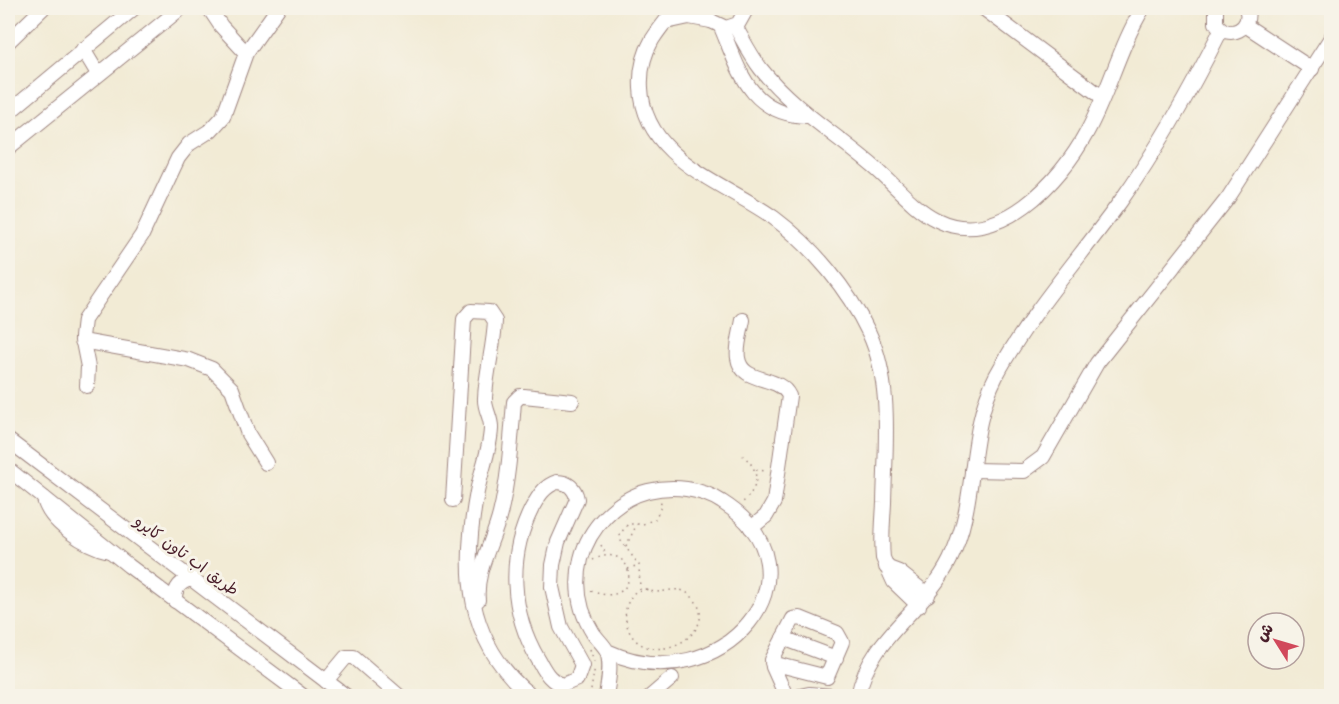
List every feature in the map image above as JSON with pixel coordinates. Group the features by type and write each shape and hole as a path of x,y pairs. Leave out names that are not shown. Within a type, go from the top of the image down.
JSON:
{"street":[{"path":"8,42 43,8"},
{"path":"8,113 134,8"},
{"path":"8,148 181,8"},
{"path":"209,8 221,26 246,52"},
{"path":"87,387 88,367 82,341 82,325 87,315 118,274 142,235 178,158 196,138 218,124 228,109 246,52 278,8"},
{"path":"676,8 652,41 641,73 641,96 651,128 681,160 767,213 806,246 834,277 870,336 880,367 884,400 882,548 886,567 898,589 923,600"},
{"path":"700,8 722,25 807,116 868,162 929,216 948,225 970,228 1004,219 1042,190 1077,149 1102,97 1124,40 1143,8"},
{"path":"666,22 689,17 722,25 740,22 747,8"},
{"path":"983,8 1102,97"},
{"path":"1216,8 1214,19 1221,30 1234,32 1245,25 1248,16 1246,8"},
{"path":"722,25 740,74 758,98 780,111 807,116"},
{"path":"1245,25 1312,69"},
{"path":"858,696 863,675 875,652 923,600 944,571 957,545 971,490 978,423 1003,363 1039,307 1118,204 1153,154 1221,30"},
{"path":"972,470 1024,471 1043,457 1096,363 1228,198 1332,36"},
{"path":"83,49 98,74"},
{"path":"453,500 461,402 464,319 471,311 483,310 493,316 495,321 485,405 491,429 474,509 469,554 469,589 481,626 498,660 509,676 531,696"},
{"path":"743,320 738,352 740,364 748,374 781,384 789,396 774,502 766,516 751,528"},
{"path":"82,341 189,360 212,369 232,389 248,434 266,464"},
{"path":"481,626 479,579 502,505 514,402 520,396 572,401"},
{"path":"461,402 485,405"},
{"name":"طريق اب تاون كايرو","path":"8,440 346,696"},
{"path":"8,469 175,601 303,696"},
{"path":"556,482 563,482 573,488 578,499 555,553 552,587 555,609 565,636 582,665 577,679 563,685 549,678 527,638 519,614 515,576 517,551 529,515 546,488 556,482"},
{"path":"688,675 672,678 637,670 607,651 587,624 584,599 578,581 591,534 608,514 628,498 643,492 658,488 686,488 712,495 735,510 751,528 763,551 768,577 766,603 756,628 740,649 726,660"},
{"path":"555,553 586,557"},
{"path":"175,601 177,587 184,581 194,579"},
{"path":"555,609 584,599"},
{"path":"772,663 825,678 830,674 842,642 839,634 800,618 793,619 772,663 786,696"},
{"path":"783,638 836,658"},
{"path":"606,696 609,669 607,651"},
{"path":"326,681 346,657 354,657 399,696"},
{"path":"651,696 672,678"},
{"path":"800,696 809,694 832,696"}],"path":[{"path":"735,510 756,487 755,470 742,455"},
{"path":"640,590 639,565 620,538 621,531 628,524 655,519 660,509 661,497 656,498"},
{"path":"626,547 637,524"},
{"path":"600,542 607,555"},
{"path":"584,599 588,590 606,596 619,593 628,582 628,569 620,558 607,555 590,562 586,557"},
{"path":"628,569 639,565"},
{"path":"676,589 690,596 697,606 699,616 690,637 681,644 665,649 647,645 634,636 627,623 626,609 632,595 640,590 660,593 676,589"}]}
